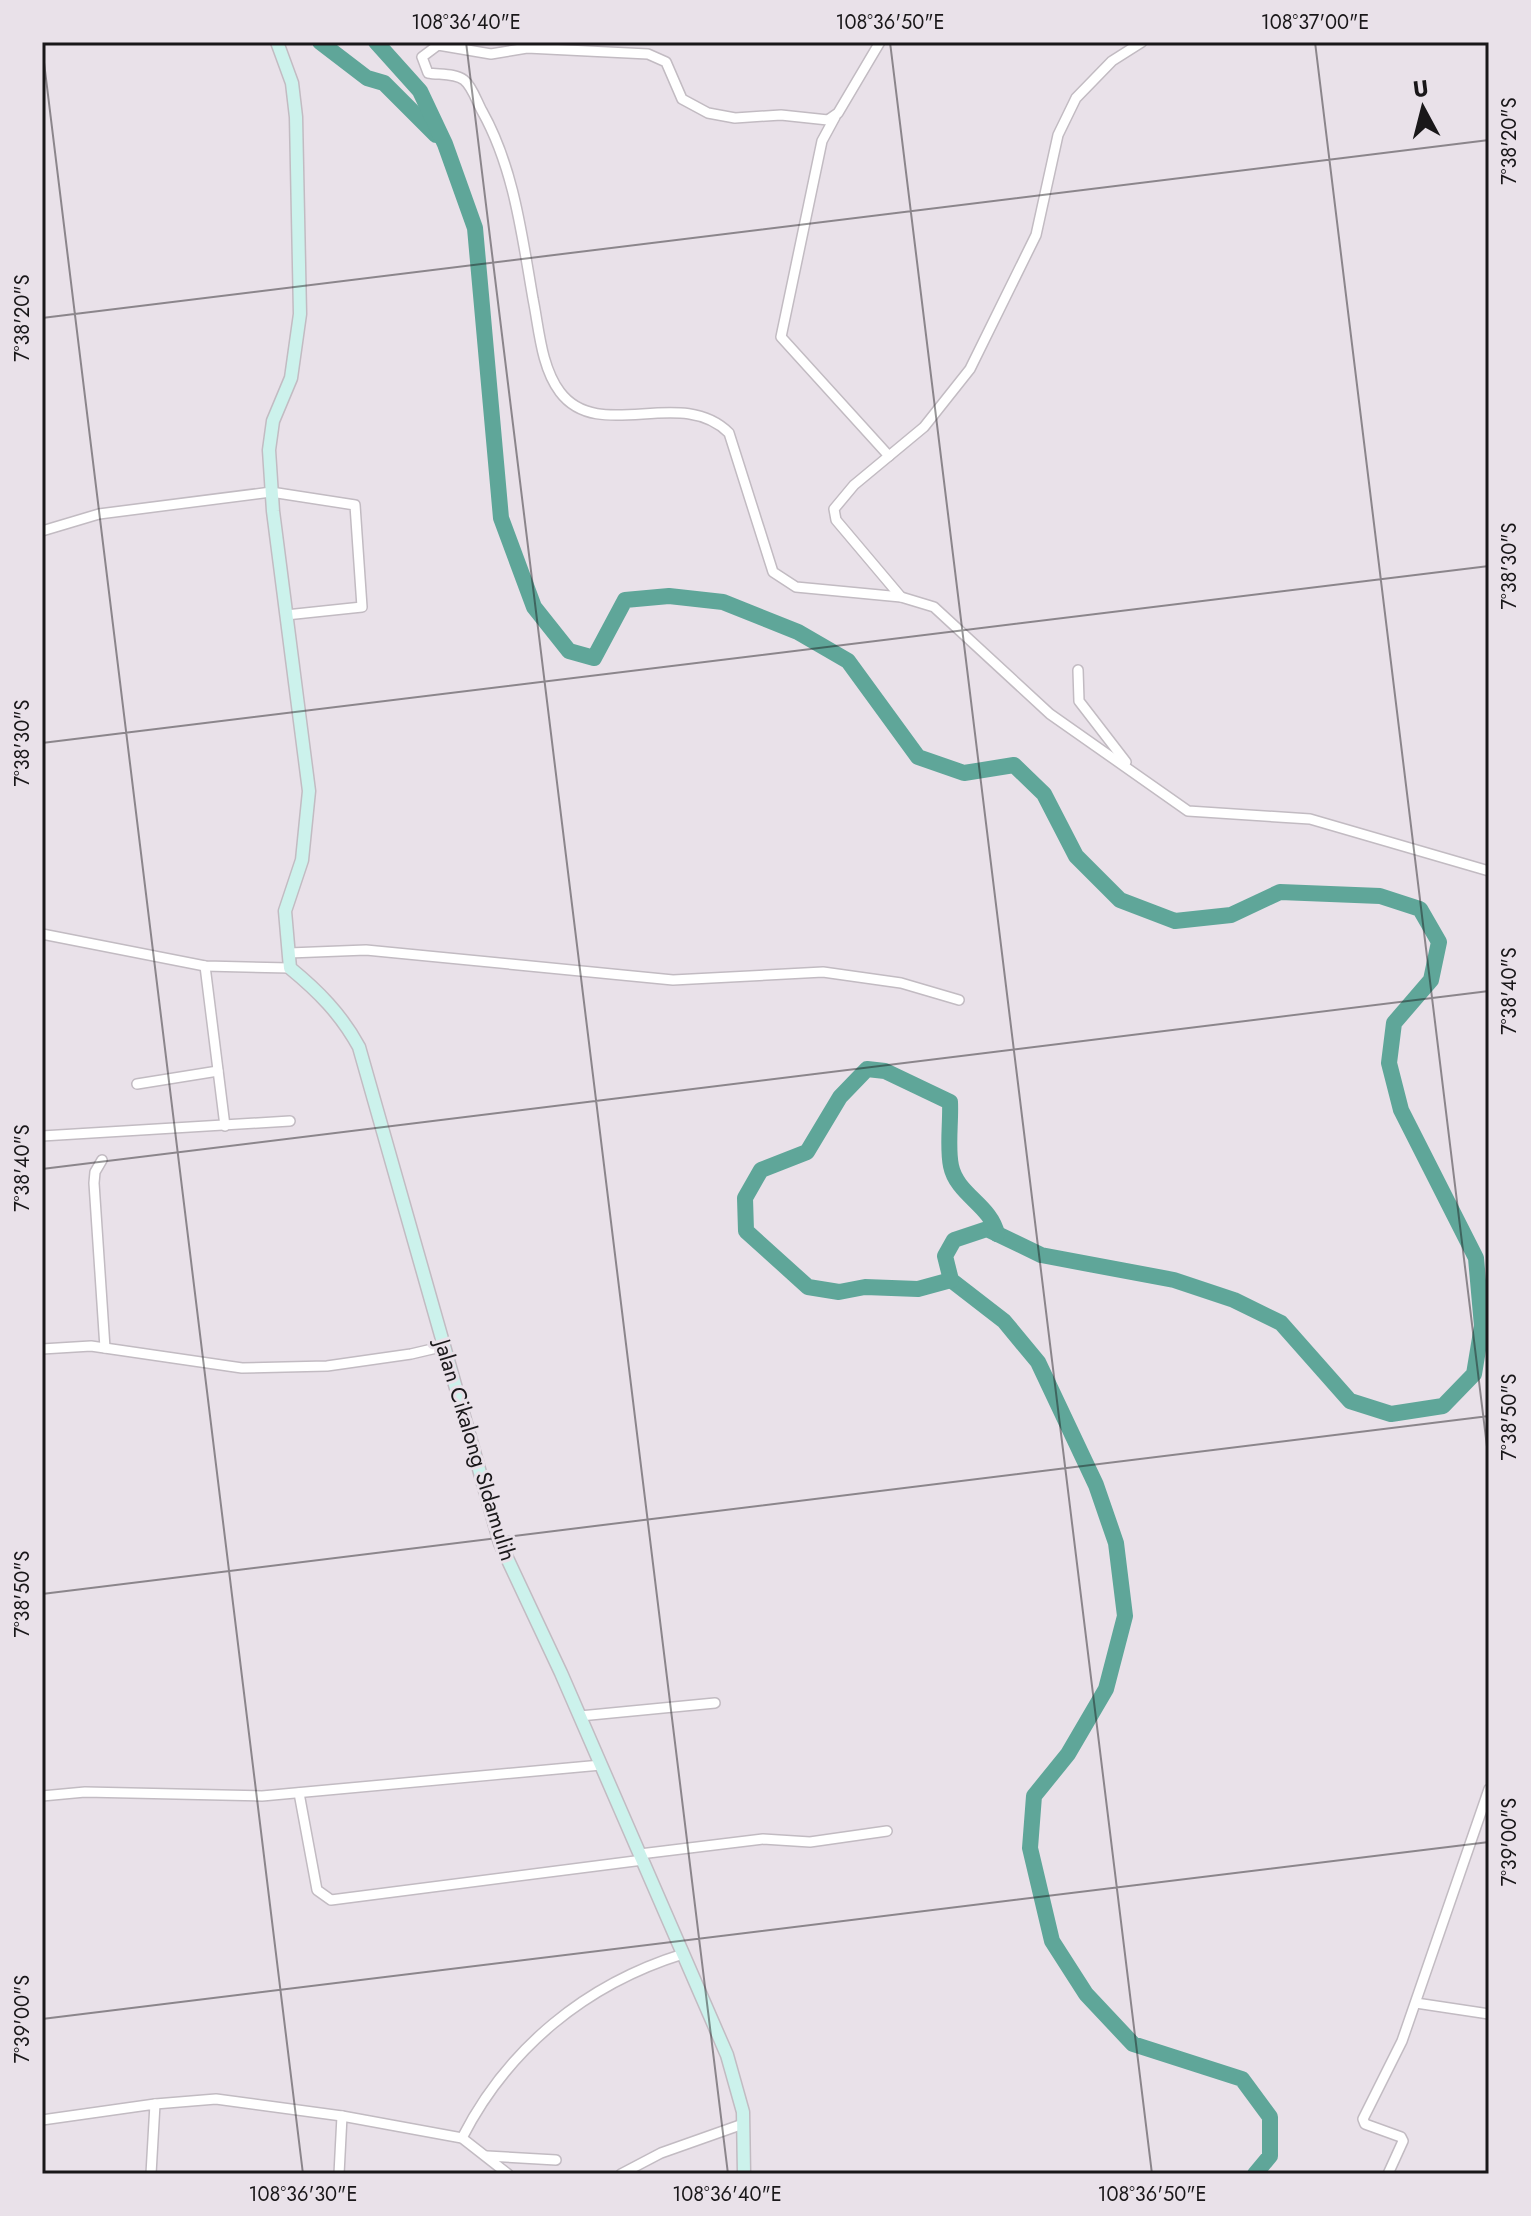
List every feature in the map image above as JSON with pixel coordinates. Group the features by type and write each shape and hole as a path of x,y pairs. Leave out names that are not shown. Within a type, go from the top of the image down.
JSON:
{"street":[{"path":"42,934 205,966 290,968 285,911 302,860 309,791 271,492 270,436 291,378 300,314 296,117 292,83 277,42"},
{"path":"880,42 822,141 781,337 889,456"},
{"path":"901,597 833,513 854,485 924,427 970,369 1036,235 1058,135 1076,98 1112,61 1142,42"},
{"path":"835,117 735,118 708,113 682,99 666,62 648,54 527,48 491,54 438,45 422,57 428,73 458,77 467,82 495,136 522,239 543,350 558,390 570,402 589,413 688,412 717,422 729,433 773,572 796,587 901,597 934,607 1050,714 1188,811 1310,819 1489,871"},
{"path":"42,531 99,514 271,492 350,502 358,509 362,607 286,615"},
{"path":"1078,670 1076,687 1085,712 1113,750 1149,783"},
{"path":"289,953 366,950 673,980 823,972 901,983 959,1000"},
{"path":"205,966 225,1126"},
{"name":"Jalan Cikalong SIdamulih","path":"290,968 317,990 346,1023 359,1047 500,1543 580,1716 727,2055 743,2124 744,2174"},
{"path":"137,1084 218,1071"},
{"path":"42,1136 290,1121"},
{"path":"102,1160 95,1172 94,1183 105,1348"},
{"path":"42,1349 105,1348 242,1368 327,1366 445,1346"},
{"path":"580,1716 715,1703"},
{"path":"42,1796 85,1792 262,1796 601,1765"},
{"path":"1388,2174 1403,2141 1401,2137 1365,2124 1363,2119 1402,2041 1489,1789"},
{"path":"299,1793 317,1890 331,1900 763,1839 810,1842 887,1831"},
{"path":"462,2138 482,2100 526,2048 553,2024 614,1980 683,1954"},
{"path":"1416,2003 1489,2014"},
{"path":"42,2120 216,2099 342,2116 462,2138 508,2174"},
{"path":"151,2174 155,2104"},
{"path":"339,2174 342,2116"},
{"path":"621,2174 661,2153 743,2124"},
{"path":"487,2156 556,2160"}],"waterway":[{"path":"320,42 367,78 384,83 436,135"},
{"path":"376,42 420,91 445,144 475,228 501,518 534,607 569,651 594,658 625,600 669,596 723,602 798,632 848,661 918,757 964,773 1014,765 1044,794 1076,856 1120,900 1175,921 1231,915 1280,892 1380,896 1420,909 1439,942 1431,980 1394,1023 1389,1063 1401,1110 1476,1258 1482,1326 1474,1374 1443,1406 1391,1414 1350,1401 1281,1323 1234,1300 1174,1280 1041,1255 987,1229 954,1240 945,1256 951,1280 1004,1321 1038,1362 1096,1485 1116,1543 1125,1616 1106,1689 1068,1754 1034,1796 1030,1848 1052,1941 1086,1994 1133,2044 1242,2079 1270,2117 1270,2156 1255,2174"},
{"path":"951,1280 918,1289 865,1287 839,1292 808,1287 746,1231 745,1198 761,1170 807,1152 840,1097 867,1069 885,1071 950,1102 949,1151 954,1176 988,1215 997,1234"}]}
